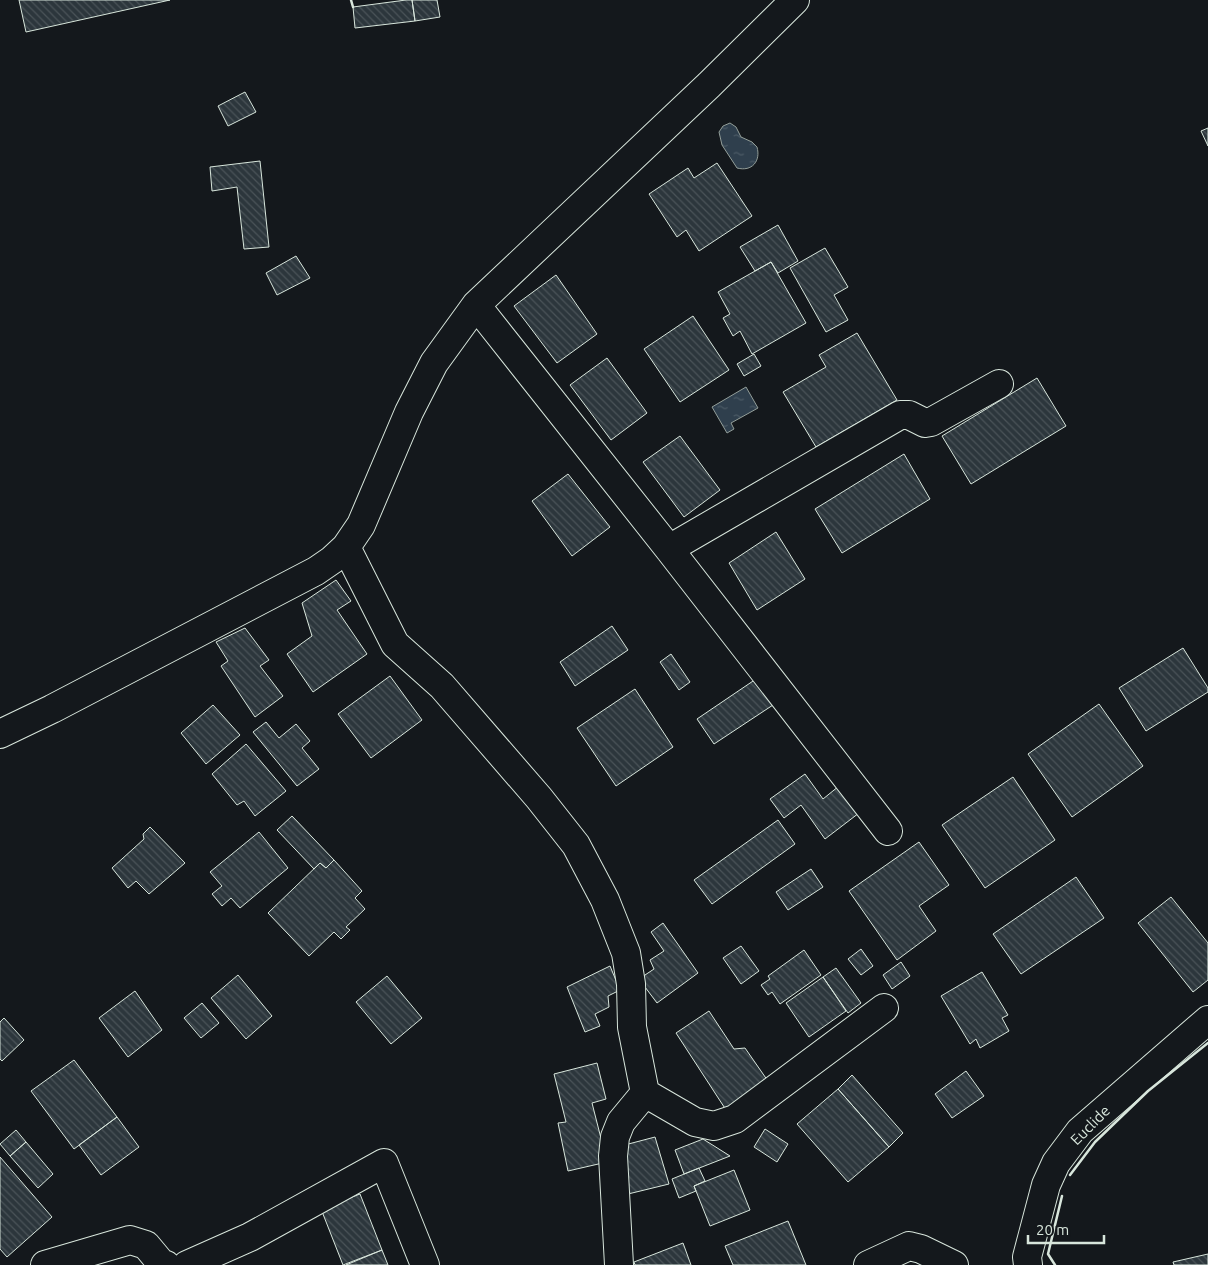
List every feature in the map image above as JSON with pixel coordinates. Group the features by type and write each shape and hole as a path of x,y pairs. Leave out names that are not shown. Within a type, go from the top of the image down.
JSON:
{"street":[{"path":"0,734 52,709 316,571 332,560 346,547 361,525 409,412 434,363 476,305 702,92 796,0"},
{"path":"476,305 888,831"},
{"path":"669,549 900,415 910,415 925,423 931,422 999,384"},
{"path":"346,547 395,644 442,686 539,798 576,845 605,900 626,953 631,984 632,1027 645,1093 695,1122 714,1126 735,1119 884,1008"},
{"name":"Euclide","path":"1028,1265 1027,1257 1046,1185 1056,1163 1080,1131 1208,1020"},
{"path":"620,1265 612,1156 615,1138 621,1122 645,1093"},
{"path":"187,1265 250,1236 384,1163 426,1265"},
{"path":"45,1265 130,1240 146,1245 161,1263 166,1265"},
{"path":"868,1265 909,1246 954,1265"}],"water":[{"path":"730,123 736,127 741,137 752,142 757,147 758,157 751,167 737,168 722,145 719,132 723,126"},
{"path":"746,387 758,408 731,423 734,429 727,433 712,407"}],"building":[{"path":"19,0 170,0 26,32"},
{"path":"412,0 415,21 355,28 353,7"},
{"path":"412,0 437,0 440,17 415,21"},
{"path":"245,92 256,112 228,126 218,106"},
{"path":"1208,128 1208,146 1201,131"},
{"path":"260,161 269,247 244,249 237,187 212,191 210,167"},
{"path":"717,163 752,216 699,251 686,230 677,237 649,194 688,168 694,178"},
{"path":"778,225 798,261 778,273 771,262 755,271 740,247"},
{"path":"825,248 848,287 834,295 848,320 826,332 790,268"},
{"path":"296,256 310,278 277,295 266,273"},
{"path":"771,262 806,323 752,354 740,331 733,336 723,318 730,314 718,292"},
{"path":"556,275 597,334 557,363 514,306"},
{"path":"693,316 729,370 680,402 644,349"},
{"path":"857,333 897,400 816,447 783,392 826,367 819,355"},
{"path":"754,354 761,366 744,376 737,364"},
{"path":"607,358 647,413 611,440 570,385"},
{"path":"1037,378 1066,426 971,484 942,436"},
{"path":"680,436 720,490 684,517 643,462"},
{"path":"904,454 930,499 842,553 815,509"},
{"path":"568,474 610,527 572,556 532,501"},
{"path":"776,532 805,579 757,610 729,563"},
{"path":"336,580 351,601 337,610 367,654 313,692 287,654 312,636 302,603"},
{"path":"612,626 628,650 575,686 560,662"},
{"path":"245,628 269,660 260,666 283,696 255,717 221,666 228,661 216,642"},
{"path":"1183,648 1208,688 1208,692 1146,731 1119,688"},
{"path":"671,654 690,682 679,690 660,662"},
{"path":"390,676 422,720 371,758 338,714"},
{"path":"756,679 773,705 714,744 697,719"},
{"path":"635,689 673,747 616,786 577,728"},
{"path":"1099,704 1143,766 1072,817 1028,754"},
{"path":"213,705 240,735 206,764 181,733"},
{"path":"266,722 279,738 296,724 310,741 302,748 319,769 297,786 253,732"},
{"path":"246,744 286,791 255,816 244,801 237,805 212,774"},
{"path":"805,774 823,799 839,786 859,813 825,839 801,805 784,818 770,799"},
{"path":"1013,777 1055,840 985,888 942,825"},
{"path":"292,816 334,860 326,868 320,863 314,869 277,830"},
{"path":"778,820 795,844 712,904 694,880"},
{"path":"150,827 185,863 149,894 136,881 128,888 112,868 144,839 143,834"},
{"path":"259,832 288,868 240,908 231,898 222,906 212,894 222,886 210,872"},
{"path":"919,842 949,885 919,906 936,931 897,960 849,891"},
{"path":"334,860 362,891 355,898 365,909 346,927 350,930 341,939 334,932 309,956 268,913 320,863 326,868"},
{"path":"811,869 823,887 788,910 776,892"},
{"path":"1076,877 1104,918 1021,974 993,934"},
{"path":"1171,897 1208,943 1208,980 1193,992 1138,923"},
{"path":"663,923 698,973 657,1003 639,979 654,969 650,960 664,951 651,932"},
{"path":"741,946 759,971 741,984 723,958"},
{"path":"861,949 873,966 861,975 848,959"},
{"path":"804,950 821,975 780,1004 772,992 768,995 761,985 770,979 768,976"},
{"path":"901,962 910,976 892,989 883,975"},
{"path":"610,966 620,990 608,996 609,1007 595,1014 600,1026 585,1032 567,987"},
{"path":"836,968 861,1003 848,1013 823,977"},
{"path":"982,972 1008,1015 1002,1018 1009,1031 980,1048 976,1039 970,1044 941,996"},
{"path":"238,975 272,1016 246,1039 211,998"},
{"path":"387,976 422,1018 391,1044 356,1002"},
{"path":"823,977 846,1011 809,1037 786,1003"},
{"path":"135,991 162,1030 128,1057 99,1018"},
{"path":"202,1003 219,1023 201,1038 184,1018"},
{"path":"709,1011 734,1049 745,1048 770,1084 728,1113 676,1033"},
{"path":"4,1018 24,1040 2,1061 0,1059 0,1022"},
{"path":"74,1060 117,1117 74,1149 31,1091"},
{"path":"597,1063 606,1099 592,1103 607,1162 568,1171 558,1123 566,1122 554,1074"},
{"path":"966,1071 984,1096 952,1118 935,1094"},
{"path":"852,1075 903,1133 889,1147 838,1089"},
{"path":"838,1089 889,1147 848,1182 797,1124"},
{"path":"117,1117 139,1147 101,1175 79,1145"},
{"path":"765,1129 788,1144 777,1162 754,1147"},
{"path":"16,1130 26,1142 10,1156 0,1144"},
{"path":"655,1137 669,1184 628,1194 617,1147"},
{"path":"703,1139 730,1156 684,1174 675,1150"},
{"path":"26,1142 53,1174 38,1188 10,1156"},
{"path":"0,1157 52,1217 7,1257 0,1249"},
{"path":"699,1168 705,1181 694,1186 696,1191 679,1198 672,1179"},
{"path":"734,1170 750,1210 710,1226 694,1186"},
{"path":"360,1194 382,1250 343,1265 321,1209"},
{"path":"788,1221 806,1265 733,1265 725,1246"},
{"path":"683,1243 691,1265 635,1265 634,1262"},
{"path":"382,1250 388,1265 346,1265"},
{"path":"1208,1254 1208,1265 1174,1265 1173,1262"}],"wall":[{"path":"351,0 353,7"},
{"path":"1070,1175 1095,1142 1148,1091 1208,1043"},
{"path":"1055,1265 1048,1254 1062,1196"}]}
